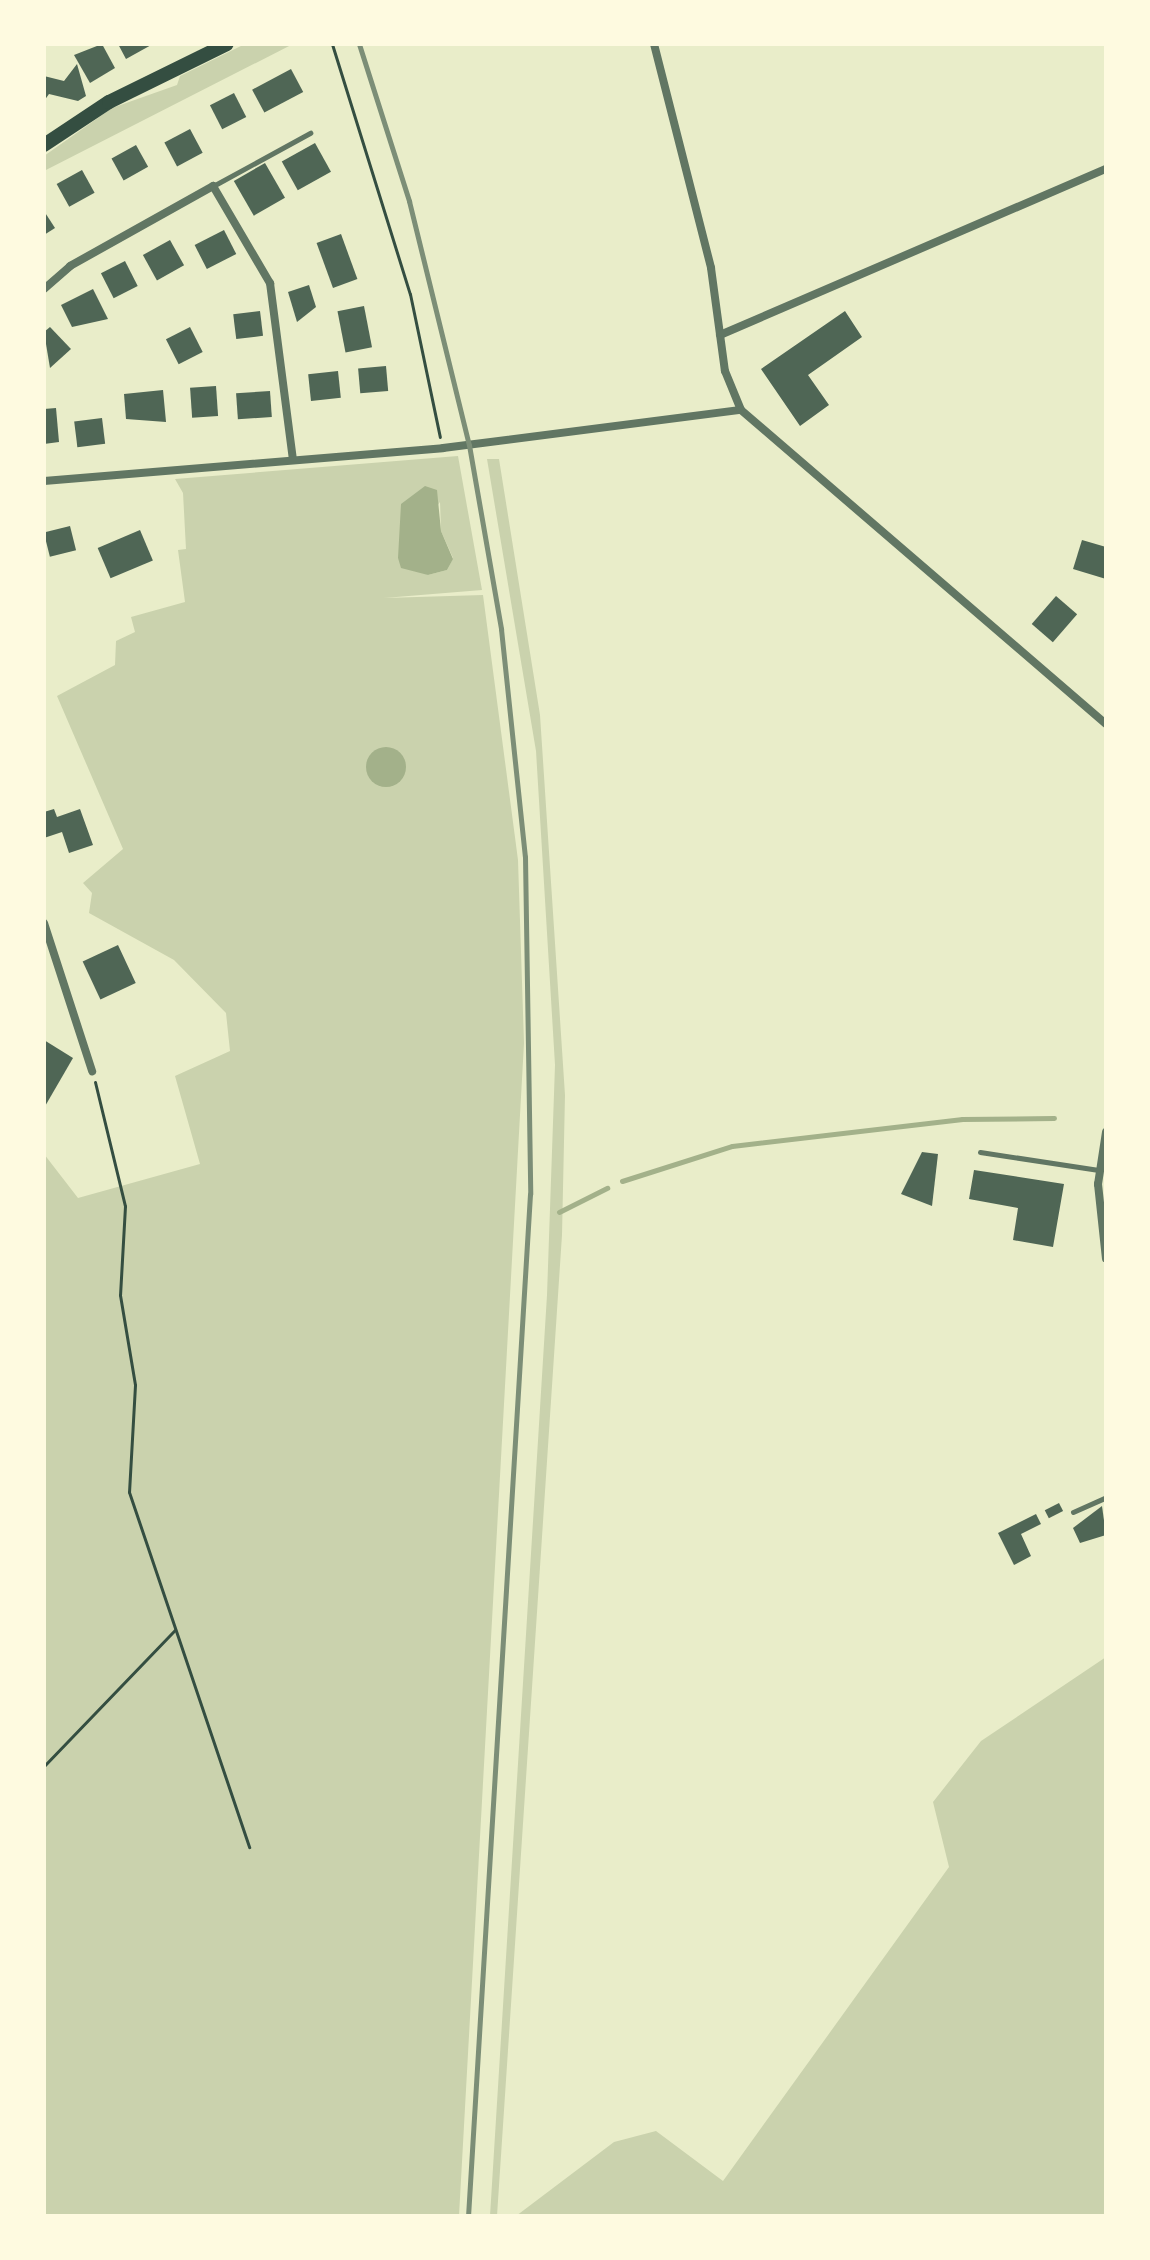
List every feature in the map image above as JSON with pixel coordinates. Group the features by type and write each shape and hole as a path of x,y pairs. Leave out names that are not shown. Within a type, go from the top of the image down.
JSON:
{"main road":[{"path":"44,145 109,102 227,44"}],"street":[{"path":"654,44 711,268 720,335 741,410 1106,724"},
{"path":"720,335 1106,169"},
{"path":"44,289 70,266 213,186 270,283 293,460"},
{"path":"44,481 443,448 741,410"},
{"path":"44,923 92,1071"},
{"path":"1106,1132 1099,1170 1106,1259"}],"lane":[{"path":"213,186 310,133"},
{"path":"980,1152 1099,1170"},
{"path":"1073,1512 1106,1497"}],"path":[{"path":"332,44 410,294 443,448"},
{"path":"92,1071 125,1206 120,1295 135,1385 129,1492 249,1847"},
{"path":"44,1766 175,1630"}],"shaded area":[{"path":"245,44 293,44 44,171 44,156 112,108 177,85 180,76"},
{"path":"458,456 482,590 384,598 483,595 518,860 524,1043 459,2216 44,2216 44,1154 78,1198 200,1164 175,1076 230,1051 226,1013 174,960 89,913 92,893 83,883 123,849 57,696 115,665 116,641 135,632 131,617 185,602 178,550 186,549 183,493 175,479","holes":["440,502 441,531 453,558 447,570 428,575 398,558"]},
{"path":"487,459 499,459 540,715 565,1095 562,1235 497,2216 490,2216 547,1295 555,1065 536,751"},
{"path":"425,486 437,490 441,531 453,559 447,570 428,575 401,568 398,558 401,504"},
{"path":"386,747 400,753 406,767 400,781 386,787 372,781 366,767 372,753"},
{"path":"1106,1657 1106,2216 516,2216 614,2142 656,2131 723,2181 949,1867 933,1802 981,1741"}],"building":[{"path":"102,44 115,68 90,83 74,55"},
{"path":"118,44 153,44 126,59"},
{"path":"77,64 86,96 78,101 49,94 44,101 44,76 64,81"},
{"path":"291,69 303,92 264,113 252,90"},
{"path":"234,93 246,117 222,129 210,105"},
{"path":"190,129 203,153 177,166 164,143"},
{"path":"315,143 331,172 298,190 282,161"},
{"path":"136,145 148,167 124,180 112,159"},
{"path":"265,163 285,198 254,216 234,181"},
{"path":"82,170 95,193 69,207 57,184"},
{"path":"44,211 55,228 44,235"},
{"path":"224,230 236,254 207,269 195,245"},
{"path":"341,234 357,279 333,288 317,243"},
{"path":"170,240 184,265 157,280 143,255"},
{"path":"125,261 138,286 114,298 101,273"},
{"path":"309,285 316,307 297,322 288,292"},
{"path":"93,289 108,319 72,327 61,305"},
{"path":"364,306 372,347 346,352 337,311"},
{"path":"260,311 263,336 236,339 233,314"},
{"path":"845,311 862,337 808,375 829,405 800,426 761,369"},
{"path":"50,327 71,349 50,368 44,332"},
{"path":"190,327 203,352 179,364 166,339"},
{"path":"386,366 388,391 360,393 358,368"},
{"path":"338,371 341,398 311,401 308,374"},
{"path":"216,386 218,416 192,418 190,388"},
{"path":"163,390 166,422 126,419 124,394"},
{"path":"270,391 272,417 238,419 236,393"},
{"path":"56,408 59,442 44,444 44,409"},
{"path":"102,418 105,444 77,447 74,421"},
{"path":"70,526 76,550 50,557 44,532"},
{"path":"140,530 153,560 111,578 98,548"},
{"path":"1082,540 1106,547 1106,579 1073,569"},
{"path":"1056,596 1077,614 1053,642 1032,624"},
{"path":"54,809 57,817 80,809 93,845 69,853 62,832 44,838 44,812"},
{"path":"118,945 136,983 100,1000 83,961"},
{"path":"44,1040 73,1058 44,1108"},
{"path":"922,1152 938,1154 932,1206 901,1194"},
{"path":"974,1170 1064,1184 1053,1247 1013,1240 1018,1208 969,1199"},
{"path":"1059,1503 1063,1511 1049,1518 1045,1510"},
{"path":"1102,1506 1106,1535 1080,1543 1073,1528"},
{"path":"1036,1514 1041,1524 1021,1534 1031,1556 1014,1565 998,1533"}],"waterway":[{"path":"622,1181 732,1146 962,1119 1054,1118"},
{"path":"559,1212 607,1188"}],"railway":[{"path":"359,44 409,201 469,445 501,629 525,857 530,1194 468,2216"}]}
